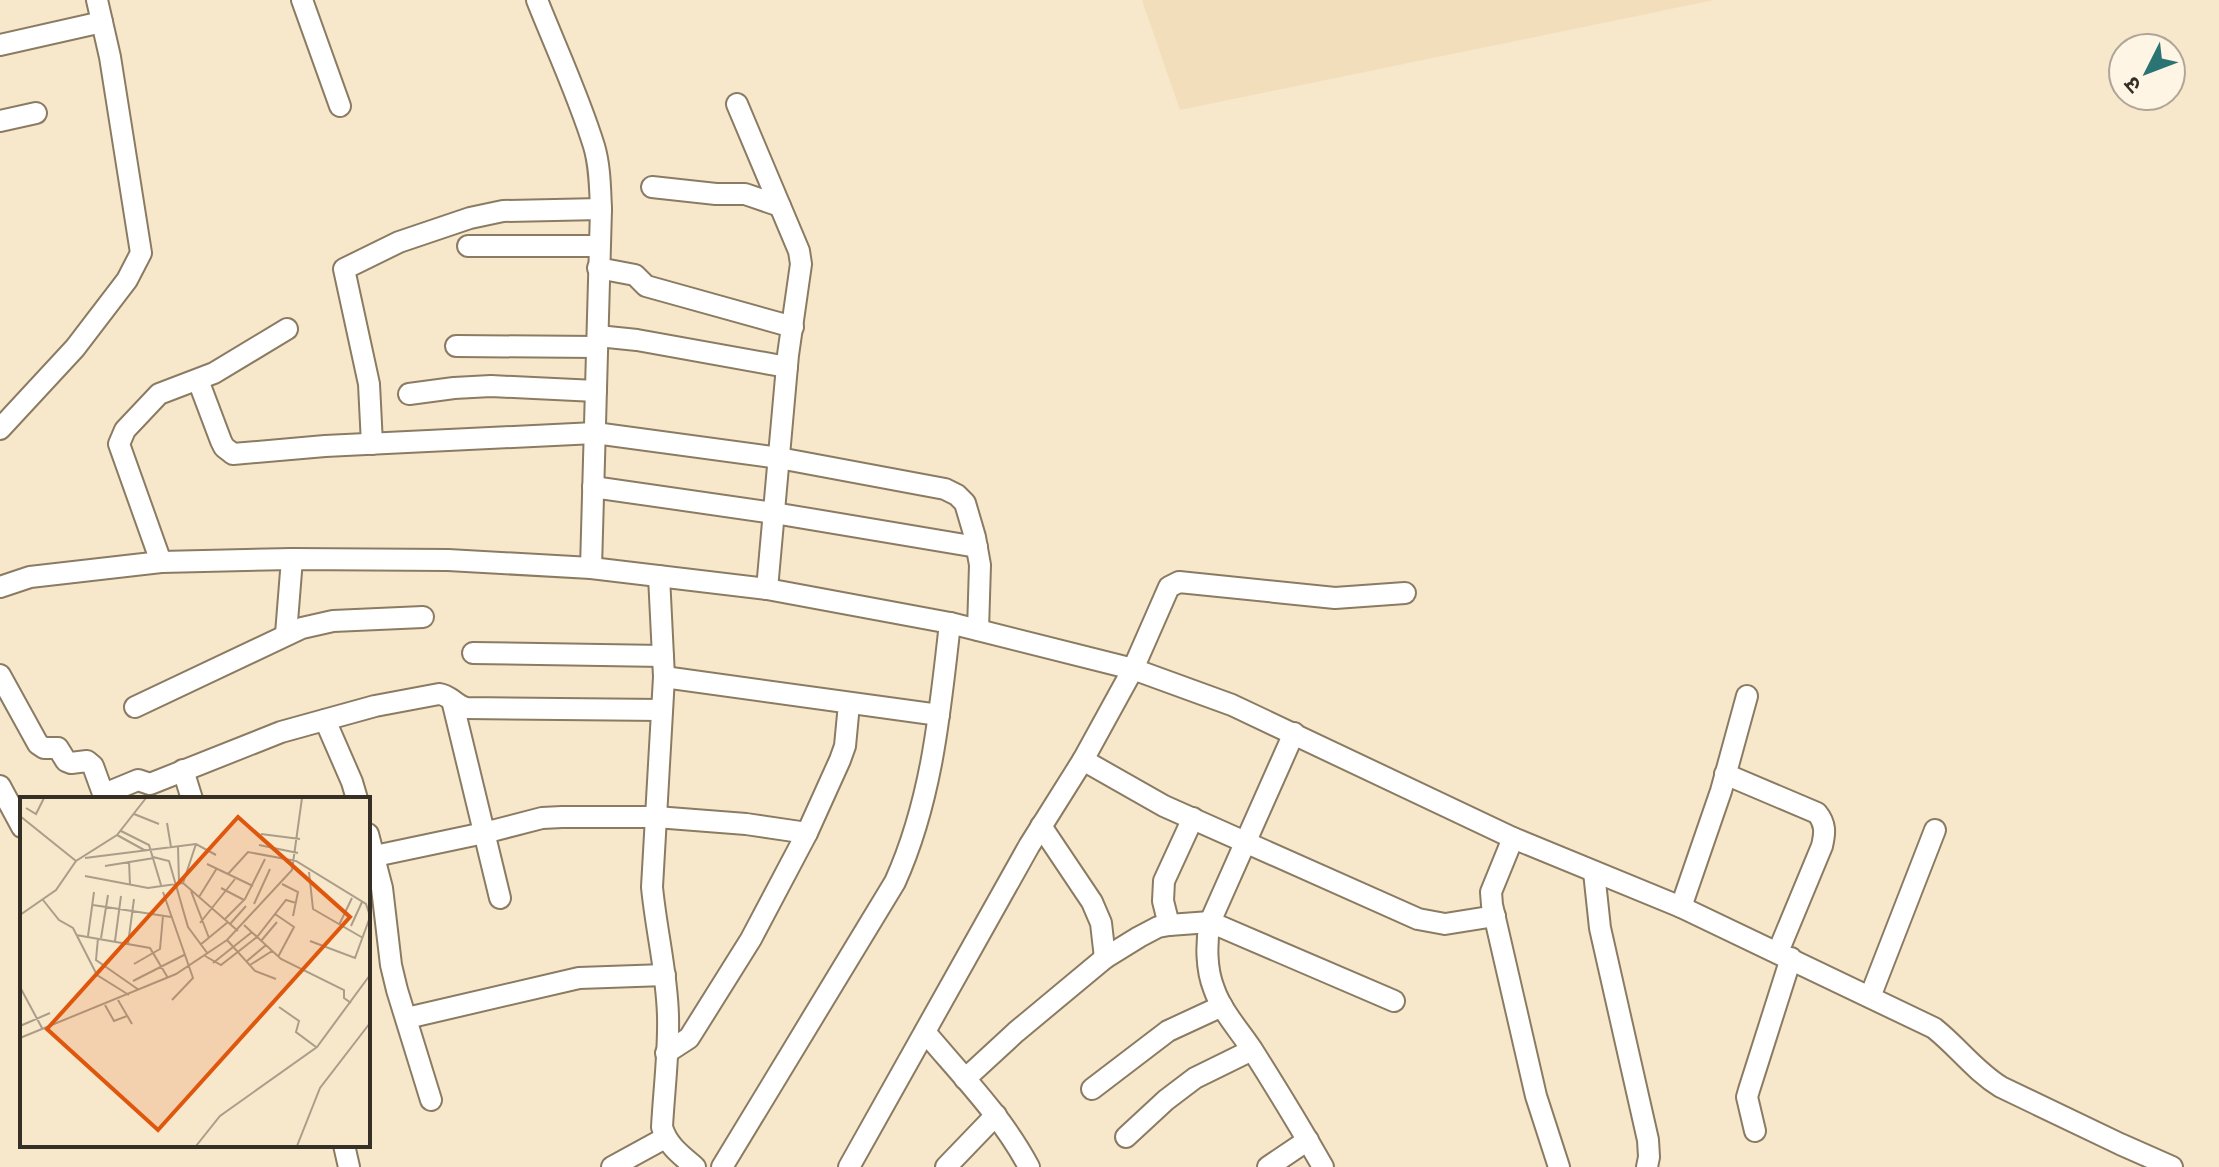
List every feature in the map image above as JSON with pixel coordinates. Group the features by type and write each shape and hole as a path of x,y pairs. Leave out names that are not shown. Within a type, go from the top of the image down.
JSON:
{"street":[{"path":"0,429 75,348 127,280 141,253 110,57 97,0"},
{"path":"302,0 340,106"},
{"path":"537,0 595,148 599,175 601,209 591,568"},
{"path":"0,45 102,22"},
{"path":"737,104 799,251 801,264 787,367 767,589"},
{"path":"0,121 36,113"},
{"path":"652,187 745,194 780,206"},
{"path":"372,444 369,384 344,269 399,242 470,218 503,211 601,209"},
{"path":"468,246 599,246"},
{"path":"598,268 635,275 646,286 793,327"},
{"path":"161,562 119,444 125,430 159,394 214,373 287,329"},
{"path":"456,346 637,340 787,367"},
{"path":"198,380 221,441 233,454 595,433 779,458 945,489 965,503 977,547 980,565 978,630"},
{"path":"409,394 491,386 596,391"},
{"path":"593,487 977,547"},
{"path":"286,634 292,559"},
{"path":"0,587 30,577 161,562 448,560 591,568 767,589 950,623 1133,669 1232,705 1513,838 1681,907 1784,955 1934,1028 1985,1077 2001,1087 2172,1167"},
{"path":"659,576 664,677 652,887 668,1017 662,1127 665,1138 689,1165"},
{"path":"849,1167 1041,826 1083,760 1133,669 1163,596 1173,584 1179,582 1335,598 1405,593"},
{"path":"135,707 302,628 333,621 423,617"},
{"path":"722,1167 895,882 905,860 921,812 939,715 950,623"},
{"path":"473,653 663,656"},
{"path":"0,675 38,744 44,748 58,748 66,761 71,763 87,761 93,766 104,797 138,780 150,784 281,732 375,706 439,694 467,708 662,710"},
{"path":"664,677 939,715"},
{"path":"1681,907 1747,696"},
{"path":"452,700 500,898"},
{"path":"666,1053 689,1038 751,939 807,833 845,746 849,704"},
{"path":"325,720 356,797"},
{"path":"1294,733 1210,922 1209,970 1222,1006 1323,1167"},
{"path":"1083,760 1149,798 1418,919 1445,924 1495,916"},
{"path":"183,770 191,797"},
{"path":"1725,774 1817,813 1826,832 1784,955 1747,1097 1755,1131"},
{"path":"0,786 20,823"},
{"path":"375,856 552,817 656,817 746,824 807,833"},
{"path":"1169,925 1163,901 1164,881 1193,818"},
{"path":"1041,826 1092,902 1101,923 1105,958"},
{"path":"1870,997 1935,830"},
{"path":"1513,838 1491,892 1536,1096 1559,1167"},
{"path":"370,840 382,888 377,928 431,1100"},
{"path":"1594,872 1600,928 1648,1140 1647,1167"},
{"path":"965,1079 1105,958 1158,927 1210,922 1394,1001"},
{"path":"407,1018 579,978 665,975"},
{"path":"1092,1089 1168,1031 1222,1006"},
{"path":"925,1032 996,1115 1029,1167"},
{"path":"1126,1137 1195,1078 1252,1050"},
{"path":"946,1167 996,1115"},
{"path":"612,1167 665,1138"},
{"path":"1268,1167 1308,1140"},
{"path":"344,1147 349,1167"}],"shaded area":[{"path":"1142,0 1714,0 1180,110"}]}
